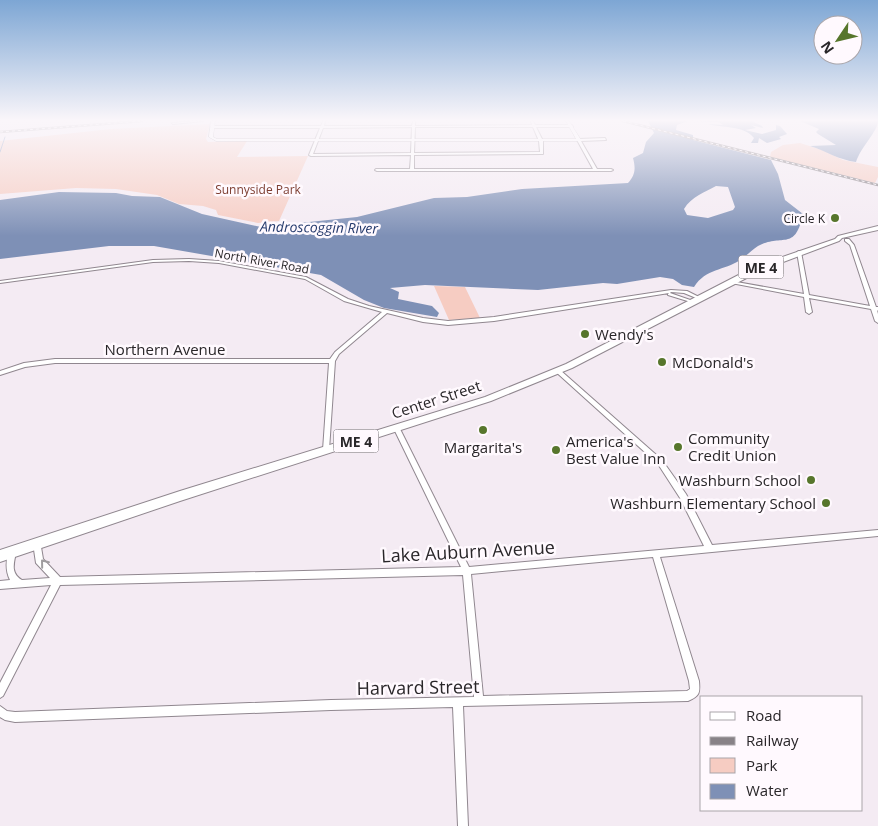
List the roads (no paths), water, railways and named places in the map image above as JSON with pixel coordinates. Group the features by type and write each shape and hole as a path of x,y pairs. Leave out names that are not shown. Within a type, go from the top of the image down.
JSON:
{"highway":[{"name":"Center Street","path":"837,240 840,237 877,230"},
{"name":"Center Street","path":"6,554 488,399 558,371 731,282 799,252 877,230"}],"street":[{"path":"411,160 412,170"},
{"path":"589,160 595,170"},
{"path":"378,170 611,170"},
{"path":"846,240 852,246 876,308 878,321"},
{"path":"799,252 809,312"},
{"name":"North River Road","path":"0,282 154,261 192,260 244,266 306,278 354,303 423,320 456,323 661,293 698,300"},
{"path":"731,282 876,308"},
{"path":"326,450 332,361 337,353 385,312"},
{"name":"Northern Avenue","path":"0,373 24,366 55,362 332,361"},
{"path":"558,371 652,454 669,472 710,549"},
{"path":"396,428 467,571 479,702"},
{"name":"Lake Auburn Avenue","path":"0,585 58,581 467,571 878,533"},
{"path":"0,694 58,581 40,560 37,543"},
{"path":"6,554 10,574 14,580 22,584"},
{"name":"Harvard Street","path":"0,711 5,715 15,717 692,695 695,691 694,681 656,555"},
{"path":"458,702 462,826"}],"water":[{"name":"Androscoggin River","path":"633,160 771,160 778,174 785,200 803,214 800,226 792,237 767,242 758,246 734,264 704,276 694,287 682,285 673,279 660,277 617,284 603,283 538,290 425,285 390,288 399,292 398,299 432,306 439,313 437,317 384,308 364,300 321,275 154,246 109,246 0,259 0,200 59,192 116,193 132,196 160,197 202,214 261,227 357,217 434,198 467,197 522,189 628,183 634,172","holes":["716,186 728,187 735,207 733,210 708,218 687,215 684,209 694,198"]}],"railway":[{"path":"777,160 878,185"}],"place":[{"name":"Circle K","path":"835,218"},
{"name":"Wendy's","path":"585,334"},
{"name":"McDonald's","path":"662,362"},
{"name":"Margarita's","path":"483,430"},
{"name":"Community Credit Union","path":"678,447"},
{"name":"America's Best Value Inn","path":"556,450"},
{"name":"Washburn School","path":"811,480"},
{"name":"Washburn Elementary School","path":"826,503"}],"park label":[{"name":"Sunnyside Park","path":"258,189"}]}
